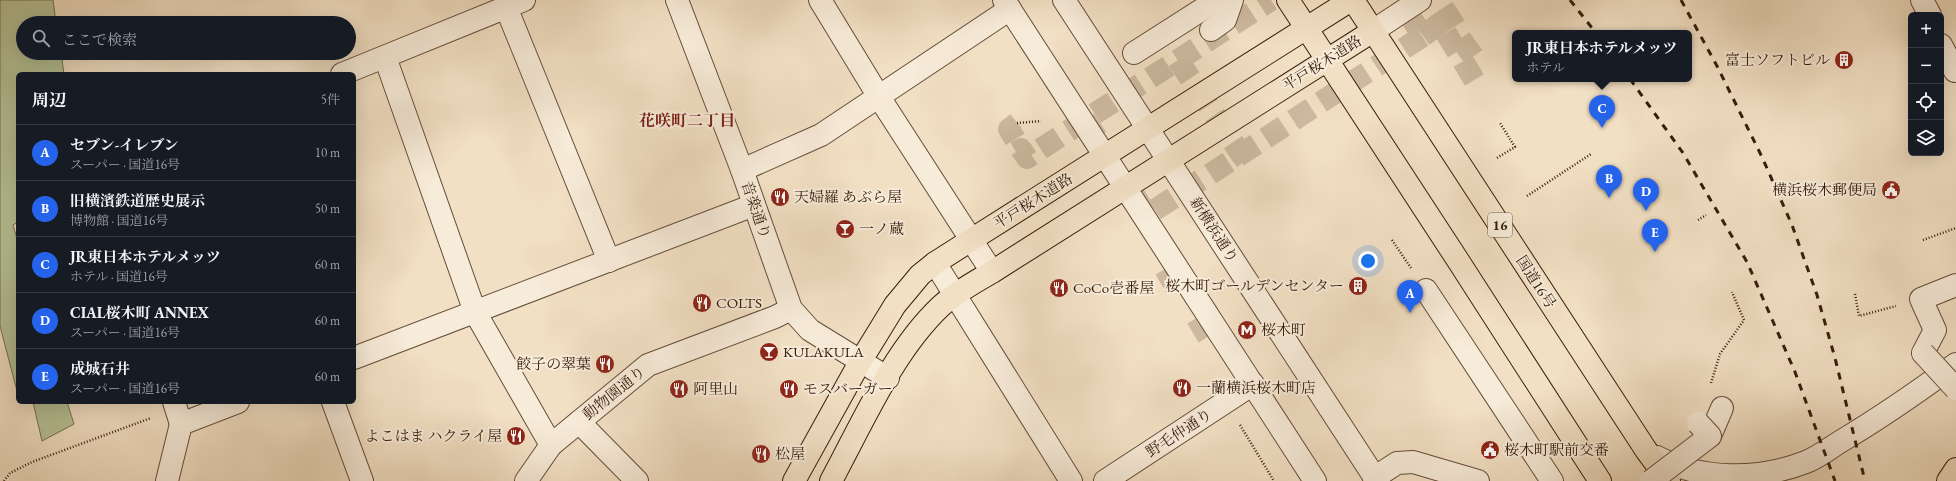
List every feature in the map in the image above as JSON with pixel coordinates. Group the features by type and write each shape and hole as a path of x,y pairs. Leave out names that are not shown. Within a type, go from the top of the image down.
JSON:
{"main road":[{"path":"1288,0 1600,481"},
{"name":"平戸桜木道路","path":"794,481 860,362 895,305 920,275 935,263 971,240 1352,0"},
{"name":"国道16号","path":"1352,0 1646,450 1669,481"},
{"name":"平戸桜木道路","path":"831,481 888,378 920,328 942,305 955,295 1373,31"},
{"path":"1948,481 1956,469"}],"street":[{"name":"音楽通り","path":"677,0 742,170 791,309 810,330 888,378"},
{"path":"820,0 879,97 992,272"},
{"name":"新横浜通り","path":"1064,0 1376,479"},
{"path":"1146,52 1217,0"},
{"path":"1211,30 1225,20 1232,0"},
{"path":"1373,31 1420,0"},
{"path":"1922,0 1929,12"},
{"path":"347,72 515,4 609,261"},
{"path":"742,170 821,135 879,97 1007,4 1315,481"},
{"path":"1944,43 1955,71"},
{"path":"385,57 475,312 551,445"},
{"path":"356,357 754,205"},
{"path":"935,263 1071,481"},
{"path":"1956,285 1921,299 1935,330 1923,353 1956,389"},
{"path":"1426,290 1552,481"},
{"name":"動物園通り","path":"526,481 551,445 648,365 775,317 791,309"},
{"path":"1646,450 1668,463 1700,473 1729,477 1772,473 1808,461 1872,424 1956,364"},
{"name":"野毛仲通り","path":"1105,481 1253,384"},
{"path":"167,481 177,412 226,404"},
{"path":"334,404 362,481"},
{"path":"1651,481 1704,430 1722,408"},
{"path":"579,422 637,481"},
{"path":"1376,479 1397,463 1413,462 1478,481"}],"path":[{"path":"1017,123 1041,121"},
{"path":"1497,158 1515,147 1500,123"},
{"path":"1527,196 1591,154"},
{"path":"1698,220 1706,215"},
{"path":"1923,240 1956,228"},
{"path":"1392,240 1426,290"},
{"path":"1720,354 1744,320 1732,292"},
{"path":"1855,294 1859,316 1921,299"},
{"path":"1226,402 1274,481"},
{"path":"4,481 10,473 32,462 177,412"}],"green space":[{"path":"0,0 53,0 55,16 16,16 16,60 62,60 64,72 16,72 16,223 13,225 16,235 16,387 0,326"},
{"path":"33,404 68,404 74,424 42,441"}],"tunnel":[{"path":"1097,138 1085,120 1271,0"},
{"path":"1134,195 1147,215 1423,36 1399,0"},
{"path":"1440,23 1466,6"},
{"path":"1423,36 1440,23 1475,81"},
{"path":"1458,54 1476,41"},
{"path":"1178,60 1249,164"},
{"path":"1016,152 1021,149 1027,158 1085,120"},
{"path":"1017,123 1009,129 1021,149"},
{"path":"1161,284 1182,272"},
{"path":"1193,333 1213,321 1203,306"}],"railway":[{"path":"1570,0 1594,30"},
{"path":"1681,0 1717,66 1762,157 1792,225 1817,295 1835,358 1865,481"},
{"path":"1632,82 1683,153 1747,262 1795,372 1835,481"}],"place":[{"name":"富士ソフトビル","path":"1844,60"},
{"name":"JR東日本ホテルメッツ","path":"1602,128"},
{"name":"横浜桜木郵便局","path":"1891,190"},
{"name":"天婦羅 あぶら屋","path":"780,197"},
{"name":"旧横濱鉄道歴史展示","path":"1609,198"},
{"name":"CIAL桜木町 ANNEX","path":"1646,211"},
{"name":"一ノ蔵","path":"845,229"},
{"name":"成城石井","path":"1655,252"},
{"name":"桜木町ゴールデンセンター","path":"1358,286"},
{"name":"CoCo壱番屋","path":"1059,288"},
{"name":"COLTS","path":"702,303"},
{"name":"セブン-イレブン","path":"1410,313"},
{"name":"桜木町","path":"1247,330"},
{"name":"KULAKULA","path":"769,352"},
{"name":"餃子の翠葉","path":"605,364"},
{"name":"一蘭横浜桜木町店","path":"1182,388"},
{"name":"阿里山","path":"679,389"},
{"name":"モスバーガー","path":"789,389"},
{"name":"よこはま ハクライ屋","path":"516,436"},
{"name":"桜木町駅前交番","path":"1490,450"},
{"name":"松屋","path":"761,454"}],"district":[{"name":"花咲町二丁目","path":"687,120"}]}
